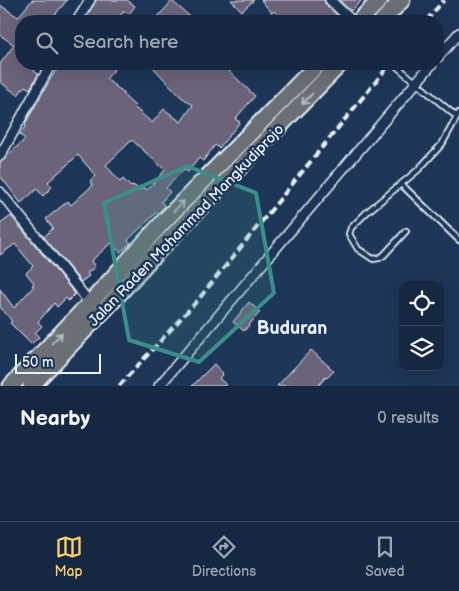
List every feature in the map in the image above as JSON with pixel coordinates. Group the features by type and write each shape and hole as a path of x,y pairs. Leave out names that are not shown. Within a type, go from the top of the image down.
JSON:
{"highway":[{"path":"365,15 380,0"},
{"path":"388,15 402,0"},
{"name":"Jalan Raden Mohammad Mangkudiprojo","path":"11,386 164,221 312,70"},
{"name":"Jalan Raden Mohammad Mangkudiprojo","path":"31,386 109,306 151,258 334,70"},
{"path":"164,221 166,229 175,233"},
{"path":"139,248 144,246 148,248 151,252 151,258"}],"street":[{"path":"80,15 90,0"},
{"path":"330,0 346,15"},
{"path":"444,50 459,33"},
{"path":"0,156 48,70"},
{"path":"159,386 427,70"},
{"path":"0,192 90,303"}],"lane":[{"path":"401,70 458,115 442,144 418,170 367,212 351,228 349,234 358,249 373,258 379,258 406,231"},
{"path":"401,184 459,240"}],"highlighted area":[{"path":"187,166 256,193 274,293 199,362 129,340 104,203"}],"building":[{"path":"32,0 67,0 55,15 20,15"},
{"path":"96,0 127,0 135,6 129,14 124,11 120,15 87,15"},
{"path":"231,0 254,0 242,11"},
{"path":"261,0 324,0 326,5 337,15 278,15 274,11 272,13"},
{"path":"339,0 362,0 351,11"},
{"path":"172,1 188,15 159,15"},
{"path":"0,5 15,15 15,70 35,70 38,74 30,89 25,86 18,95 0,82 0,64 14,45 0,35"},
{"path":"57,70 114,70 106,79 124,93 123,95 134,107 152,123 164,109 181,122 193,105 180,96 156,70 230,70 255,96 235,119 240,122 219,148 215,145 203,161 199,158 188,172 184,169 166,188 170,192 161,202 165,206 128,240 131,243 120,252 111,243 91,261 95,267 87,273 89,276 81,282 44,237 53,228 46,219 68,201 71,205 93,185 90,181 96,176 78,155 48,182 52,187 43,196 37,189 21,203 0,176 0,163 25,139 20,135","holes":["132,140 165,170 147,190 143,187 140,190 133,185 131,187 123,179 120,182 106,165"]},
{"path":"11,216 75,294 68,301 66,298 57,307 54,303 38,322 42,326 35,333 39,337 31,344 10,323 12,321 0,307 0,289 14,308 34,286 32,285 34,283 26,273 33,266 15,244 0,255 0,224"},
{"path":"249,302 260,312 244,331 233,322"},
{"path":"311,350 334,371 318,386 277,386"},
{"path":"214,364 223,374 219,378 227,386 192,386"}],"railway":[{"path":"431,15 444,0"},
{"path":"119,386 197,301 385,70"}],"district":[{"name":"Buduran","path":"292,328"}]}
